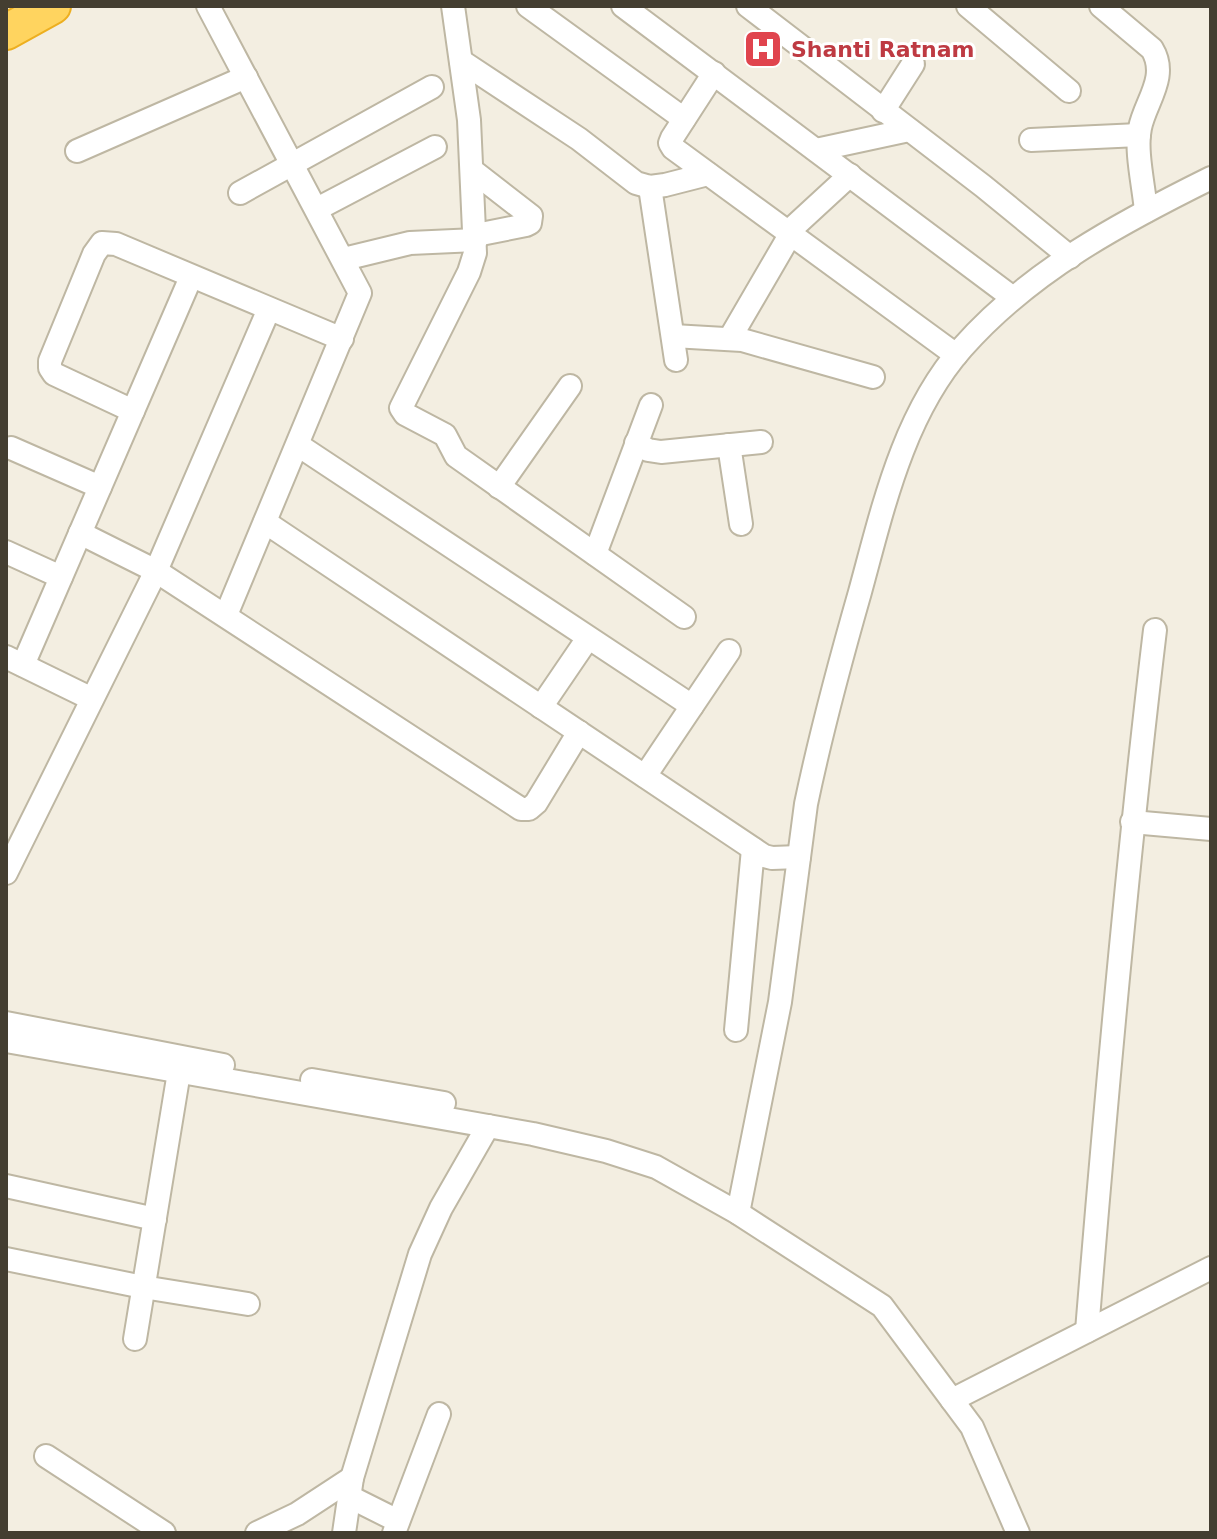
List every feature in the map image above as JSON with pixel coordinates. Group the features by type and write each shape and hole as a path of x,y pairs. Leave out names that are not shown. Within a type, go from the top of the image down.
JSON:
{"highway":[{"path":"6,32 53,6"}],"street":[{"path":"208,6 360,293 226,615"},
{"path":"453,6 473,171 476,237 469,272 401,408 405,414 445,435 456,456 684,617"},
{"path":"528,6 684,119"},
{"path":"623,6 1013,298"},
{"path":"748,6 1070,257"},
{"path":"1101,6 1152,49 1157,57 1158,69 1152,98 1139,135 1146,211"},
{"path":"977,9 1069,91"},
{"path":"461,61 579,139 636,183 650,187 708,174"},
{"path":"883,111 913,64"},
{"path":"714,73 670,143 788,234 956,355"},
{"path":"77,151 246,77"},
{"path":"240,193 432,87"},
{"path":"816,150 909,130"},
{"path":"1031,140 1139,135"},
{"path":"317,209 435,147"},
{"path":"344,259 410,243 476,237 526,225 532,220 529,212 473,171"},
{"path":"730,338 788,234 850,175"},
{"path":"738,1213 780,1002 806,804 826,713 882,514 918,417 934,386 956,355 1013,298 1102,234 1211,178"},
{"path":"650,187 676,360"},
{"path":"133,411 54,374 50,368 50,361 94,254 102,243 110,242 342,339"},
{"path":"92,699 10,660 61,577 191,277"},
{"path":"6,873 156,571 269,309"},
{"path":"673,336 730,338 873,377"},
{"path":"499,487 570,386"},
{"path":"595,554 651,405"},
{"path":"636,443 648,450 661,452 761,442"},
{"path":"298,445 692,706"},
{"path":"729,445 741,524"},
{"path":"11,448 100,487"},
{"path":"265,522 753,849 772,858 799,857"},
{"path":"80,533 156,571 521,809 529,809 536,803 579,732"},
{"path":"6,552 61,577"},
{"path":"1087,1331 1109,1049 1155,630"},
{"path":"541,707 588,638"},
{"path":"645,776 729,651"},
{"path":"1132,822 1211,829"},
{"path":"736,1030 753,849"},
{"path":"6,1023 566,1126 629,1144 656,1167"},
{"path":"6,1041 488,1126 579,1144 656,1167 738,1213 882,1306 972,1427 1018,1533"},
{"path":"135,1339 179,1072"},
{"path":"344,1533 351,1487 420,1254 441,1208 488,1126"},
{"path":"6,1186 155,1219"},
{"path":"6,1259 143,1287 248,1304"},
{"path":"952,1400 1211,1268"},
{"path":"351,1487 396,1527 439,1414"},
{"path":"46,1456 164,1533"},
{"path":"257,1533 351,1487"}],"place":[{"name":"Shanti Ratnam","path":"763,49"}]}
